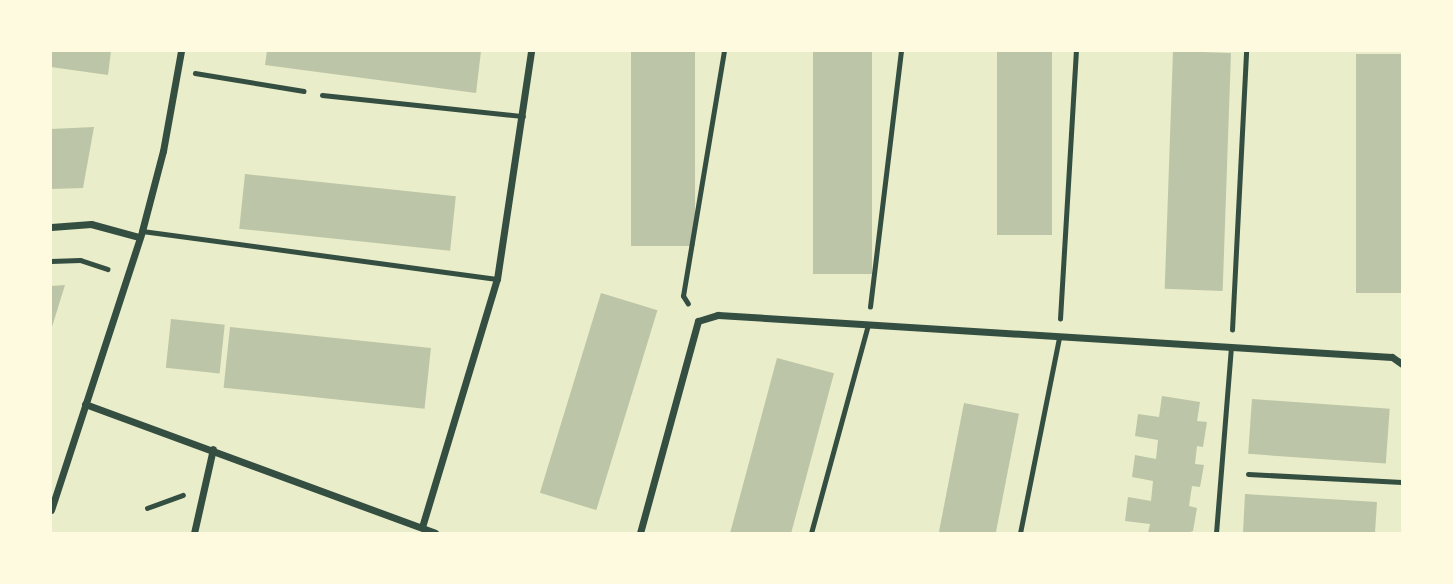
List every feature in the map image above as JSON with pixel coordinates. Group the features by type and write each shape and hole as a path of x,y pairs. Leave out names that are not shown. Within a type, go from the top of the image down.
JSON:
{"street":[{"path":"51,510 141,234 181,51"},
{"path":"422,527 497,279 531,51"},
{"path":"51,227 91,224 141,234"},
{"path":"640,533 698,321 719,315 1392,357 1402,364"},
{"path":"85,404 435,533"},
{"path":"194,533 213,449"}],"lane":[{"path":"322,94 523,116"},
{"path":"141,234 497,279"},
{"path":"811,533 868,325"},
{"path":"1020,533 1059,338"},
{"path":"1216,533 1231,348"},
{"path":"1248,474 1402,482"}],"path":[{"path":"698,321 683,296 724,51"},
{"path":"868,325 901,51"},
{"path":"1059,338 1076,51"},
{"path":"1231,348 1246,51"},
{"path":"178,70 322,94"},
{"path":"51,261 80,260 128,274"},
{"path":"147,508 191,492 201,494"}],"building":[{"path":"51,51 111,51 108,75 51,67"},
{"path":"267,51 481,51 476,93 265,65"},
{"path":"631,51 695,51 695,246 631,246"},
{"path":"813,51 872,51 872,274 813,274"},
{"path":"997,51 1052,51 1052,235 997,235"},
{"path":"1173,51 1231,53 1223,291 1165,289"},
{"path":"1356,54 1402,54 1402,293 1356,293"},
{"path":"94,127 83,188 51,189 51,129"},
{"path":"245,174 456,196 450,251 239,229"},
{"path":"65,285 51,330 51,286"},
{"path":"601,293 657,310 596,510 540,493"},
{"path":"171,319 225,325 220,373 166,368"},
{"path":"230,327 431,348 425,409 224,388"},
{"path":"777,358 834,373 791,533 730,533"},
{"path":"1162,396 1200,402 1197,421 1207,422 1203,447 1197,446 1195,464 1204,465 1200,487 1192,486 1189,506 1197,508 1193,531 1187,533 1148,533 1150,524 1125,521 1128,497 1151,501 1153,481 1132,477 1135,455 1156,459 1158,440 1135,436 1138,414 1159,417"},
{"path":"1252,399 1390,409 1386,463 1248,454"},
{"path":"964,403 1019,414 996,533 939,533"},
{"path":"1245,494 1377,502 1375,533 1243,533"}]}
